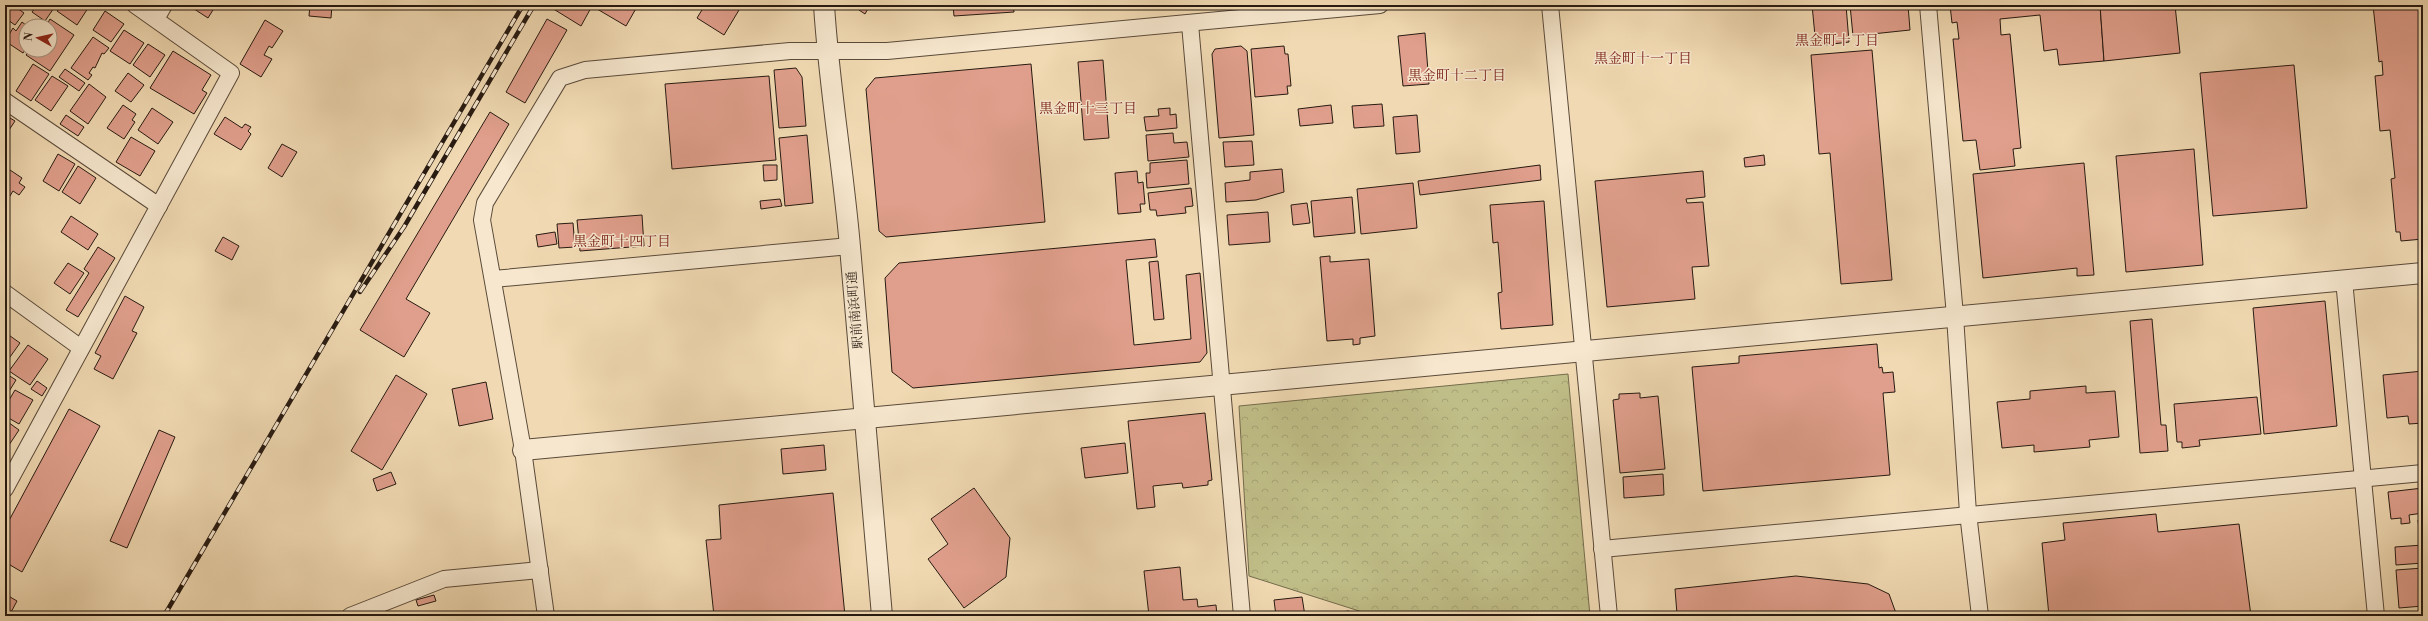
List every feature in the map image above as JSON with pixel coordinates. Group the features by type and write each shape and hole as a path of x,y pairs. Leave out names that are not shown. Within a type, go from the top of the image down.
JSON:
{"street":[{"path":"5,489 231,73 135,5"},
{"path":"156,19 164,5"},
{"name":"駅前南浜町通","path":"824,5 827,51 850,246 863,420 882,616"},
{"path":"546,616 523,450 482,220 485,203 560,78 585,70 790,51 876,52 1190,24 1347,7 1380,5"},
{"path":"1550,5 1609,616"},
{"path":"1928,5 1955,316 1968,513 1980,616"},
{"path":"1190,24 1242,616"},
{"path":"5,101 159,206"},
{"path":"493,279 850,246"},
{"path":"523,450 1221,387 1955,316 2423,274"},
{"path":"2344,280 2376,616"},
{"path":"5,292 81,348"},
{"path":"1602,549 1968,513 2423,473"},
{"path":"350,616 444,578 540,570"}],"green space":[{"path":"1568,374 1590,616 1375,616 1249,576 1239,406"}],"building":[{"path":"5,5 13,5 24,13 20,18 18,18 15,25 5,18"},
{"path":"37,5 56,5 47,18 41,18 32,12"},
{"path":"62,5 90,5 77,25 57,11"},
{"path":"188,5 216,5 208,18"},
{"path":"310,5 332,5 331,18 309,16"},
{"path":"547,5 638,5 626,26 592,6 581,26"},
{"path":"705,5 742,5 724,35 697,18"},
{"path":"859,5 870,5 865,14 859,10"},
{"path":"953,5 1013,5 1014,12 954,16"},
{"path":"1812,5 1846,5 1849,42 1816,46"},
{"path":"1850,5 1908,5 1910,30 1853,36"},
{"path":"1950,5 2100,5 2104,61 2059,65 2057,49 2044,51 2040,15 2000,19 2001,35 2010,34 2021,148 2013,149 2015,166 1980,170 1976,140 1963,141 1953,39 1959,39 1957,22 1952,23"},
{"path":"2100,5 2175,5 2180,53 2104,61"},
{"path":"2373,5 2423,5 2423,239 2401,241 2400,232 2396,232 2391,179 2395,178 2390,130 2380,131 2375,76 2383,75 2382,61 2379,62"},
{"path":"105,11 124,24 111,42 93,30"},
{"path":"547,19 567,30 525,103 506,92"},
{"path":"265,20 283,31 272,48 269,46 264,55 272,59 261,77 240,64"},
{"path":"58,24 74,35 50,71 30,58 58,58"},
{"path":"13,28 16,31 18,28 18,50 5,41"},
{"path":"124,30 144,43 130,64 110,51"},
{"path":"1425,33 1429,84 1403,86 1398,36"},
{"path":"93,37 109,48 104,54 102,53 95,68 93,67 89,73 92,75 88,80 71,68"},
{"path":"148,44 165,55 150,77 133,65"},
{"path":"1241,46 1247,51 1254,135 1219,138 1212,54 1215,49"},
{"path":"1284,46 1285,54 1288,54 1291,86 1287,86 1288,94 1255,97 1251,49"},
{"path":"1872,50 1892,280 1841,284 1830,153 1819,154 1811,55"},
{"path":"173,51 211,75 202,90 207,93 194,114 150,88"},
{"path":"1103,60 1109,138 1084,140 1078,62"},
{"path":"33,64 49,74 31,101 16,91"},
{"path":"1031,64 1045,222 886,237 879,231 866,89 875,78"},
{"path":"2294,65 2307,208 2213,216 2200,73"},
{"path":"796,68 802,77 806,126 779,128 774,70"},
{"path":"65,69 85,83 79,91 59,77"},
{"path":"128,73 144,85 131,102 115,91"},
{"path":"52,76 68,86 51,111 35,100"},
{"path":"769,76 776,160 672,169 665,84"},
{"path":"89,84 106,97 88,124 70,111"},
{"path":"1382,104 1384,126 1354,128 1352,106"},
{"path":"123,105 136,114 132,120 135,122 124,139 107,128"},
{"path":"1331,105 1333,123 1300,126 1298,109"},
{"path":"152,108 173,122 158,144 138,130"},
{"path":"1170,108 1170,115 1176,114 1177,128 1146,131 1144,117 1159,116 1158,109"},
{"path":"490,112 509,124 406,299 430,313 404,357 360,330"},
{"path":"5,115 15,121 5,136"},
{"path":"66,115 84,127 78,136 60,124"},
{"path":"1417,115 1420,152 1396,154 1393,117"},
{"path":"225,117 242,128 245,124 251,127 248,131 251,134 241,150 214,134"},
{"path":"1173,133 1174,143 1187,142 1189,157 1148,161 1146,135"},
{"path":"807,135 813,203 785,206 779,138"},
{"path":"131,137 155,151 140,176 116,162"},
{"path":"1252,141 1254,165 1225,167 1223,142"},
{"path":"282,144 297,152 282,177 268,168"},
{"path":"2194,149 2203,265 2126,272 2116,156"},
{"path":"58,154 75,164 59,191 43,181"},
{"path":"1764,155 1765,165 1745,167 1744,158"},
{"path":"1187,160 1189,184 1147,188 1146,173 1150,173 1150,163"},
{"path":"2084,163 2094,275 2077,276 2077,268 1983,278 1973,174"},
{"path":"763,165 777,165 777,180 764,181"},
{"path":"1540,165 1541,180 1420,195 1418,181"},
{"path":"78,166 96,178 80,204 62,192"},
{"path":"7,168 22,178 19,183 25,187 19,195 13,191 5,204 5,171"},
{"path":"1282,169 1284,192 1256,200 1226,202 1225,183 1250,180 1250,172"},
{"path":"1137,171 1138,183 1143,182 1145,204 1140,204 1141,212 1118,214 1115,173"},
{"path":"1703,171 1705,197 1686,199 1687,203 1703,202 1709,266 1692,267 1695,299 1607,307 1595,181"},
{"path":"1413,183 1417,228 1361,234 1357,189"},
{"path":"1191,188 1193,206 1185,207 1186,213 1157,216 1156,210 1150,210 1148,193"},
{"path":"1352,197 1355,233 1314,237 1311,201"},
{"path":"780,199 782,206 761,209 760,201"},
{"path":"1544,201 1553,325 1501,329 1498,293 1502,292 1498,242 1493,243 1490,205"},
{"path":"1307,203 1310,223 1293,225 1291,205"},
{"path":"1268,212 1270,242 1229,245 1227,215"},
{"path":"642,215 644,246 580,251 577,220"},
{"path":"71,216 98,234 88,250 61,232"},
{"path":"573,223 575,247 559,248 557,224"},
{"path":"555,232 557,244 538,247 536,235"},
{"path":"223,237 239,246 232,260 215,251"},
{"path":"1155,239 1157,257 1126,260 1134,345 1191,339 1186,275 1200,273 1207,353 1200,362 913,388 892,372 885,278 899,263"},
{"path":"98,247 115,258 78,317 66,310 89,273 84,269"},
{"path":"1330,256 1330,262 1369,259 1375,336 1360,338 1360,344 1353,345 1353,339 1327,341 1320,257"},
{"path":"1158,261 1164,319 1154,320 1149,262"},
{"path":"68,263 84,273 70,294 54,283"},
{"path":"125,296 144,307 132,331 137,333 113,379 94,369 101,356 95,353"},
{"path":"2325,301 2337,426 2264,434 2253,308"},
{"path":"2152,319 2161,425 2166,425 2168,451 2140,453 2130,321"},
{"path":"6,333 20,343 5,364 5,335"},
{"path":"1877,344 1879,368 1882,367 1883,373 1893,372 1895,392 1883,393 1890,475 1703,491 1692,367 1739,363 1739,356"},
{"path":"28,345 48,359 30,385 9,371"},
{"path":"2423,371 2423,423 2409,424 2408,416 2387,418 2383,375"},
{"path":"5,373 16,380 5,398"},
{"path":"396,375 427,394 382,470 351,451"},
{"path":"37,381 47,388 42,396 31,389"},
{"path":"486,382 493,419 459,426 452,389"},
{"path":"2086,386 2086,393 2115,391 2119,437 2089,440 2090,447 2034,452 2034,445 2002,448 1997,402 2030,399 2030,391"},
{"path":"15,390 33,400 19,424 5,416 5,407"},
{"path":"1640,393 1640,398 1658,396 1665,469 1620,473 1613,400 1619,399 1619,394"},
{"path":"2257,397 2261,434 2199,440 2200,446 2182,448 2182,442 2177,442 2174,404"},
{"path":"69,409 100,426 22,572 5,562 5,528"},
{"path":"1205,413 1212,480 1208,481 1208,485 1183,488 1182,483 1153,486 1155,507 1137,509 1128,421"},
{"path":"5,420 19,430 7,448 5,446"},
{"path":"159,430 175,437 127,548 110,541"},
{"path":"1125,443 1128,473 1085,478 1081,448"},
{"path":"824,445 826,470 783,474 781,449"},
{"path":"391,472 396,484 377,491 373,479"},
{"path":"1663,474 1664,495 1624,498 1623,477"},
{"path":"974,488 1010,538 1006,577 964,608 928,559 948,544 931,519"},
{"path":"2423,488 2423,513 2409,515 2410,523 2401,524 2401,518 2391,519 2388,492"},
{"path":"833,493 845,616 714,616 706,540 721,539 719,505"},
{"path":"2156,514 2158,532 2239,524 2251,616 2049,616 2042,543 2065,540 2063,523"},
{"path":"2423,519 2423,540 2420,540 2418,520"},
{"path":"2423,545 2423,563 2396,565 2395,547"},
{"path":"1180,567 1183,600 1197,599 1198,607 1216,605 1217,616 1149,616 1144,571"},
{"path":"2423,568 2423,606 2399,608 2396,570"},
{"path":"1796,576 1868,584 1889,594 1897,616 1682,616 1682,612 1677,614 1675,589"},
{"path":"5,594 17,601 9,616 5,616"},
{"path":"434,595 436,601 418,606 416,600"},
{"path":"1302,597 1305,616 1276,616 1274,600"},
{"path":"1349,611 1349,616 1323,616 1323,614"}],"railway":[{"path":"164,616 523,5"},
{"path":"360,292 404,227 534,5"}],"district":[{"name":"黒金町十丁目","path":"1837,41"},
{"name":"黒金町十一丁目","path":"1643,59"},
{"name":"黒金町十二丁目","path":"1457,76"},
{"name":"黒金町十三丁目","path":"1088,109"},
{"name":"黒金町十四丁目","path":"622,242"}]}
